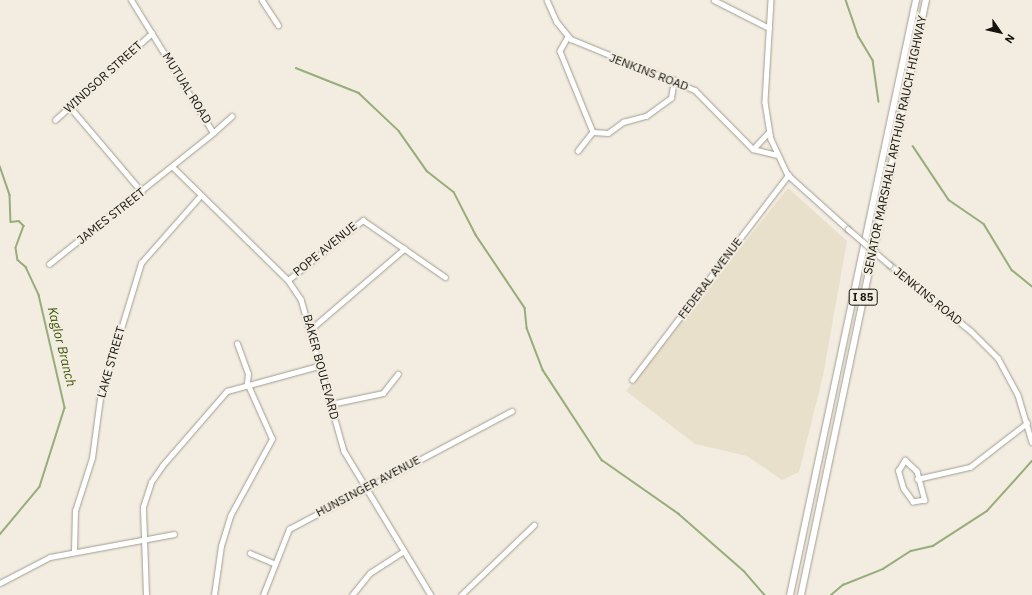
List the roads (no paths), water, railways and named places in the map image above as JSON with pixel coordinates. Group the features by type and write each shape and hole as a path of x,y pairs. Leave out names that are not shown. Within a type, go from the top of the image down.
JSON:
{"highway":[{"name":"SENATOR MARSHALL ARTHUR RAUCH HIGHWAY","path":"790,595 916,0"},
{"name":"SENATOR MARSHALL ARTHUR RAUCH HIGHWAY","path":"801,595 926,0"}],"street":[{"name":"MUTUAL ROAD","path":"131,0 213,133 172,167"},
{"path":"262,0 278,24"},
{"name":"JENKINS ROAD","path":"547,0 568,37 590,50 674,80 701,93 753,149"},
{"path":"714,0 769,28"},
{"name":"JENKINS ROAD","path":"771,0 765,102 769,132 777,155 788,175 848,229 992,351 1011,379 1027,422 1032,442"},
{"name":"WINDSOR STREET","path":"55,120 152,33"},
{"path":"568,37 560,51 593,132"},
{"path":"593,132 608,133 623,122 650,114 671,98 674,80"},
{"path":"70,107 142,192"},
{"path":"213,133 232,116"},
{"path":"578,151 593,132"},
{"path":"769,132 753,149 777,155"},
{"name":"JAMES STREET","path":"50,264 172,167"},
{"name":"BAKER BOULEVARD","path":"172,167 200,196 288,280 302,299 322,365 337,433 364,487 431,595"},
{"name":"FEDERAL AVENUE","path":"632,380 788,175"},
{"name":"LAKE STREET","path":"74,551 75,511 92,458 100,398 141,264 200,196"},
{"name":"POPE AVENUE","path":"288,280 363,220 404,249"},
{"path":"312,329 404,249 446,277"},
{"path":"214,595 221,546 230,516 272,439 247,383 248,374 237,344"},
{"path":"146,595 143,507 151,482 218,398 247,383 322,365"},
{"path":"331,404 383,393 398,374"},
{"name":"HUNSINGER AVENUE","path":"263,595 273,563 289,529 364,487 512,411"},
{"path":"917,479 970,467 1027,422"},
{"path":"905,460 917,470 917,479 926,499 913,502 903,488 898,471 905,460"},
{"path":"461,595 534,525"},
{"path":"0,583 50,557 74,551 174,534"},
{"path":"352,595 370,574 404,551"},
{"path":"250,553 273,563"}],"waterway":[{"path":"846,0 859,37 873,60 879,102"},
{"path":"296,68 359,93 399,131 427,171 454,192 476,235 525,308 527,328 543,370 602,460 679,514 744,571 765,595"},
{"path":"913,146 949,200 984,224 1012,270 1032,286"},
{"name":"Kaglor Branch","path":"0,166 10,195 11,222 19,221 24,226 16,248 18,260 26,267 39,295 65,408 40,487 0,535"},
{"path":"831,595 843,585 883,569 911,551 933,546 987,511 1032,461"}]}
